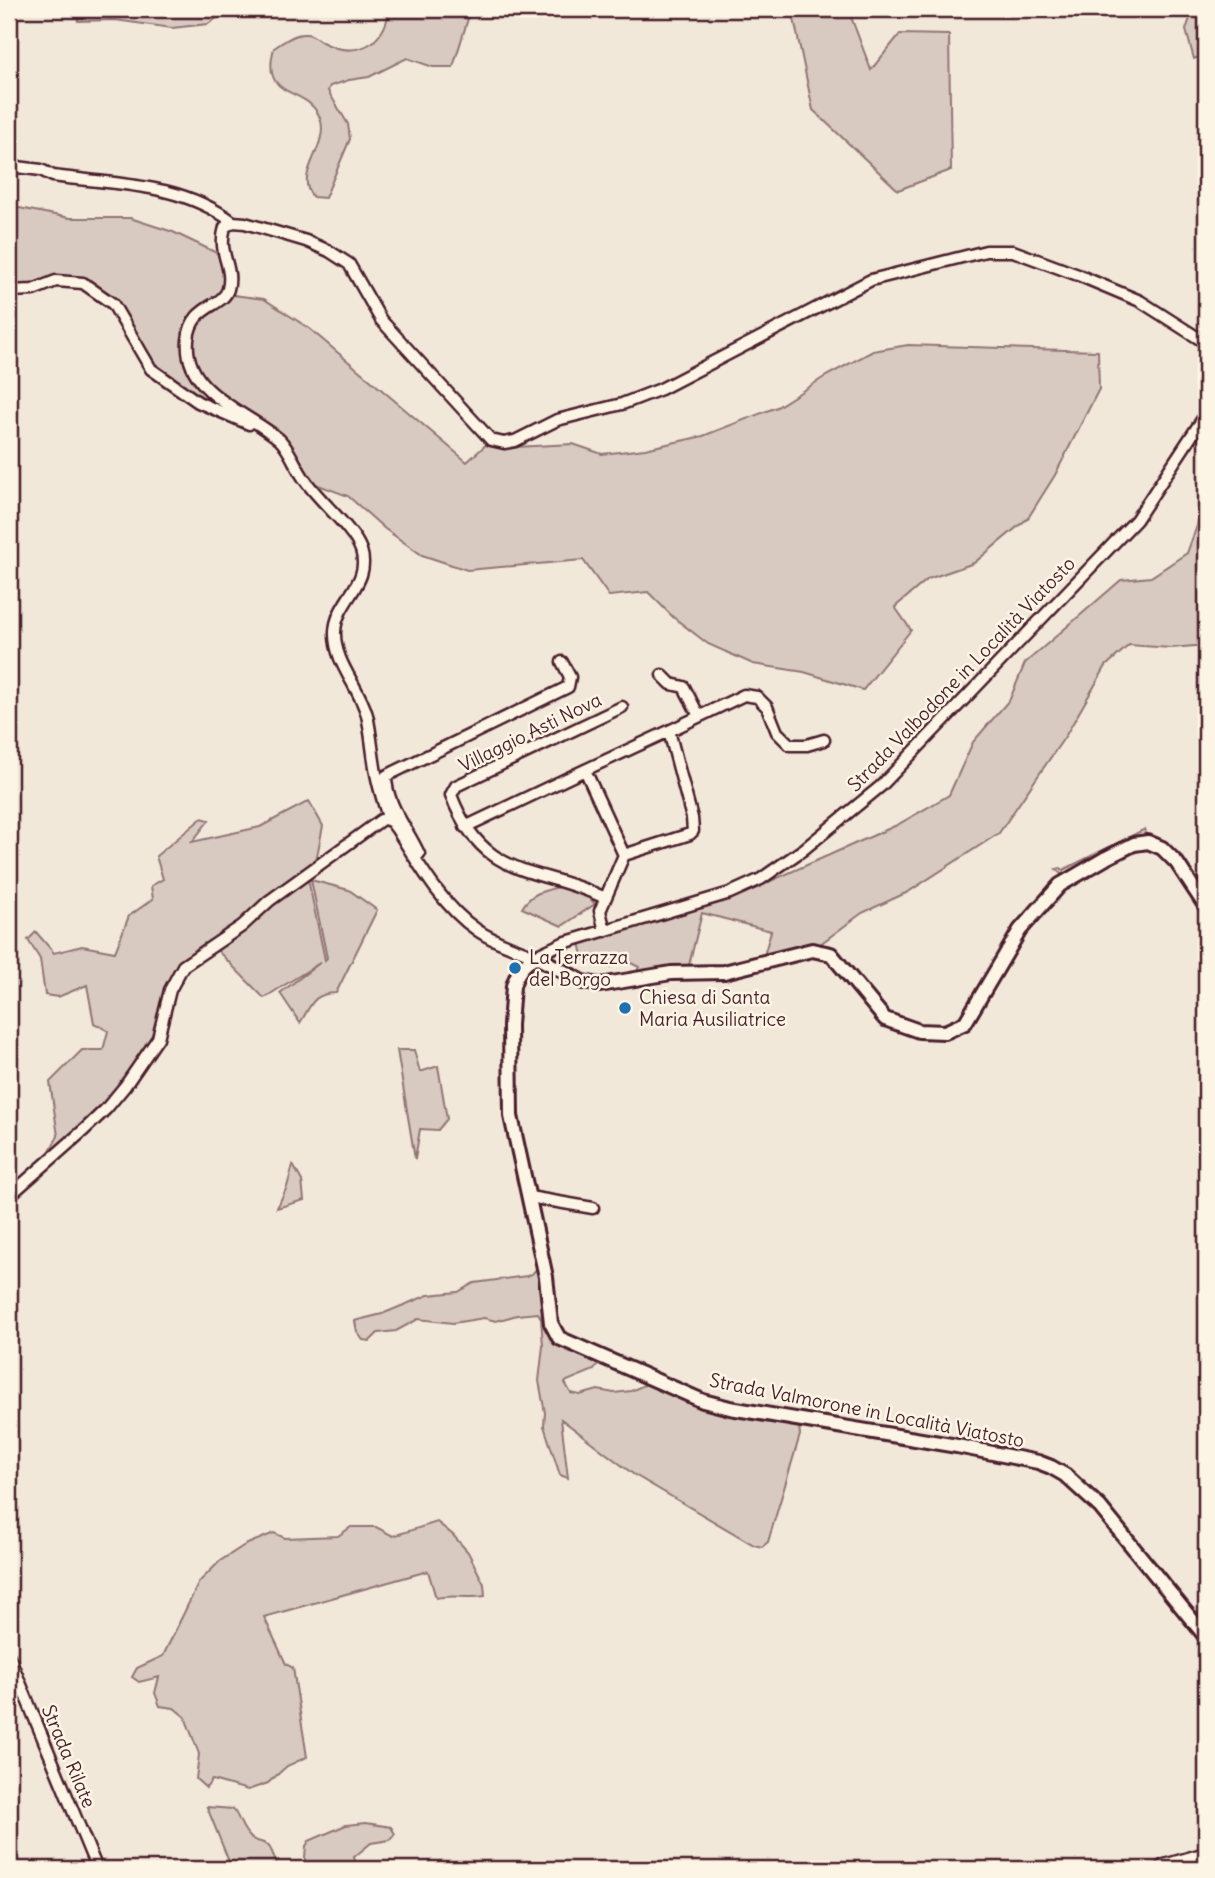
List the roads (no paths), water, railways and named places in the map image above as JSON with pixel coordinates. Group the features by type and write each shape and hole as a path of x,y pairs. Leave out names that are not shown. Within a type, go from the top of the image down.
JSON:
{"highway":[{"path":"1165,1869 1206,1857"}],"street":[{"path":"9,166 48,172 53,176 152,187 205,204 233,222 306,241 329,251 349,264 381,320 491,440 504,443 515,441 557,419 622,404 661,389 871,280 986,251 1013,251 1088,279 1140,301 1206,343"},
{"path":"233,222 225,227 221,240 229,276 228,289 223,297 195,318 189,329 188,349 195,374 206,388 281,441 305,480 327,508 352,533 362,554 362,575 356,589 339,612 335,639 341,661 366,713 379,787 388,818 446,900 476,930 490,939 535,956 583,982 600,985 671,973 724,972 812,950 831,954 886,1019 919,1031 945,1032 965,1023 1020,930 1060,885 1106,858 1134,845 1148,842 1162,848 1177,863 1206,906"},
{"path":"9,291 33,290 57,281 83,283 113,304 151,369 198,401 256,425"},
{"name":"Strada Valbodone in Località Viatosto","path":"535,956 563,943 701,903 761,879 804,849 881,786 1136,520 1206,414"},
{"path":"420,865 416,849 392,802 386,776 568,687 570,677 562,662"},
{"path":"662,675 671,684 684,688 699,716"},
{"path":"465,827 744,695 757,697 767,707 777,732 790,745 807,745 824,740"},
{"name":"Villaggio Asti Nova","path":"605,898 580,886 526,873 499,860 481,846 465,827 451,795 456,786 622,707"},
{"path":"624,855 693,831 692,818 668,731"},
{"path":"585,770 624,855 600,911 605,931"},
{"path":"9,1196 84,1130 125,1086 158,1038 170,990 183,966 242,926 268,901 381,820 393,823"},
{"name":"Strada Valmorone in Località Viatosto","path":"535,956 516,974 513,986 510,1025 511,1115 546,1277 551,1323 559,1338 703,1401 730,1408 957,1446 1051,1467 1065,1475 1100,1507 1206,1637"},
{"path":"529,1197 593,1208"},
{"name":"Strada Rilate","path":"9,1656 97,1869"}],"place":[{"name":"La Terrazza del Borgo","path":"515,968"},
{"name":"Chiesa di Santa Maria Ausiliatrice","path":"625,1008"}]}
